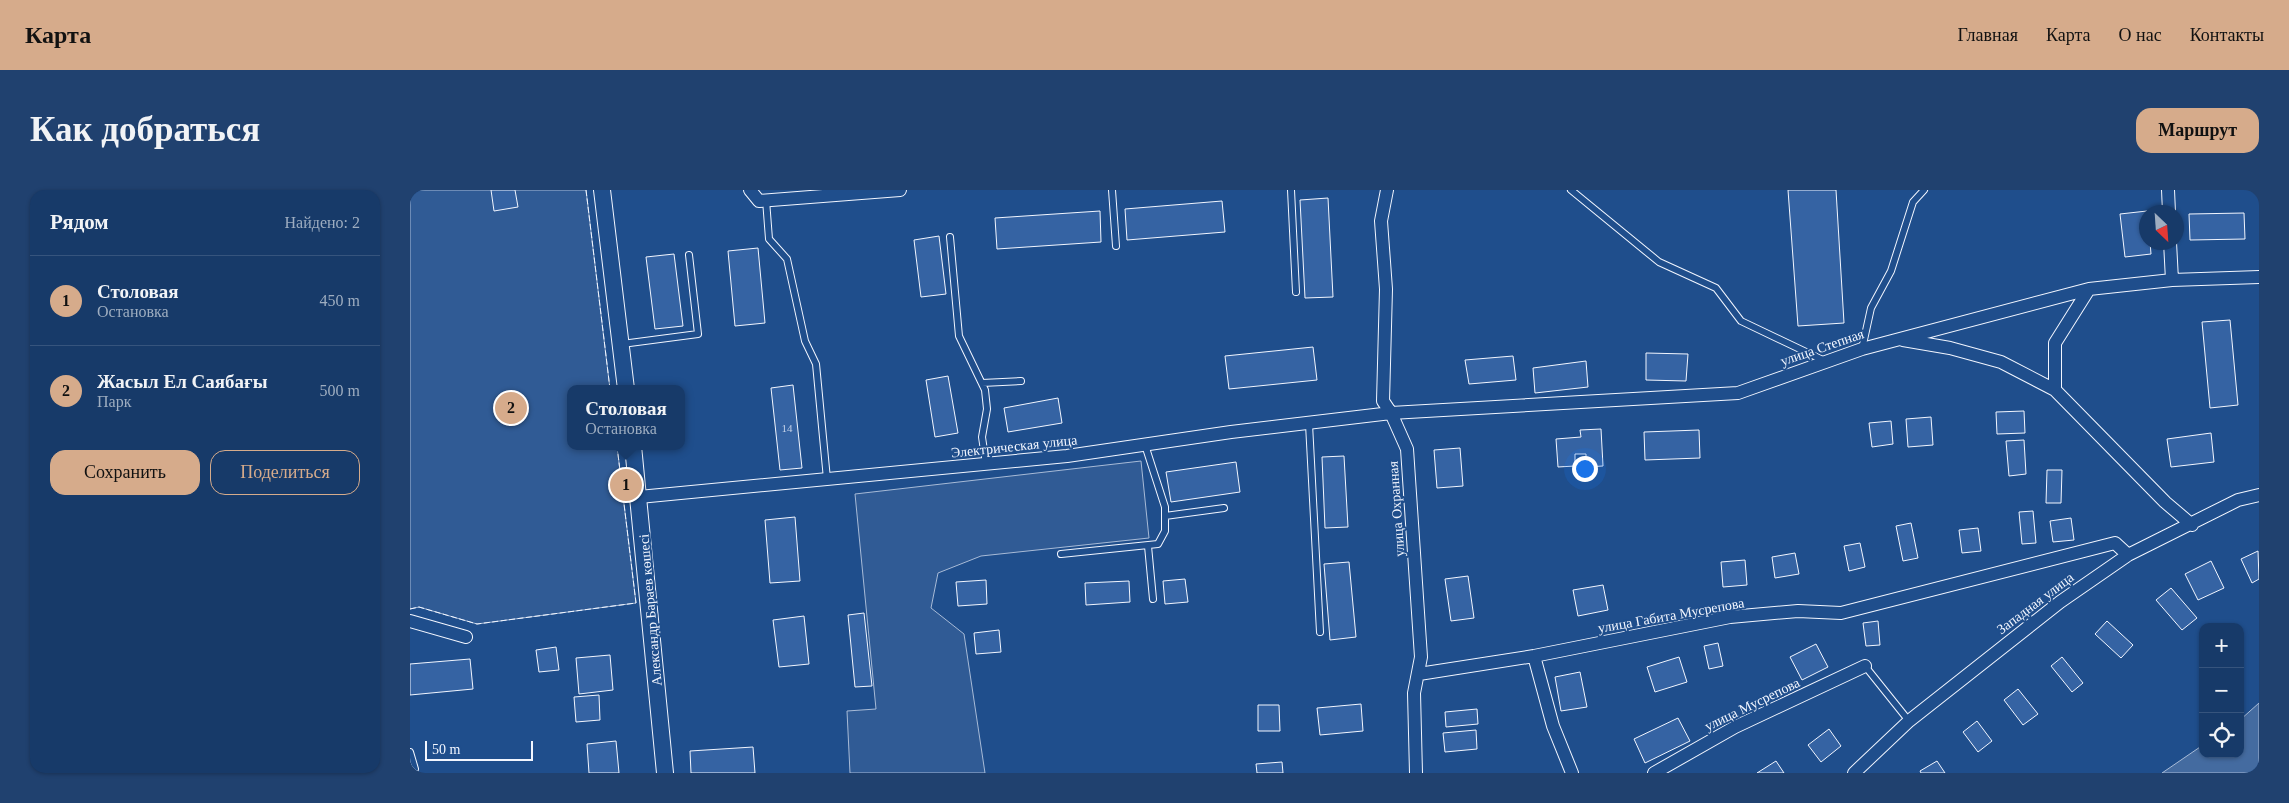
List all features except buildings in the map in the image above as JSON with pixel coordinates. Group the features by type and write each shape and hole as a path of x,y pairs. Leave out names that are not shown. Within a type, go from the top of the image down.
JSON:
{"street":[{"path":"602,190 626,385"},
{"path":"750,190 759,201 900,190"},
{"name":"улица Охранная","path":"1387,190 1381,221 1386,289 1383,401 1391,413 1408,449 1421,657 1414,693 1416,773"},
{"path":"2168,190 2169,205"},
{"path":"2170,250 2172,280"},
{"name":"улица Степная","path":"1391,413 1738,393 1862,348 2089,289 2172,280 2259,277"},
{"path":"2056,390 2055,343 2089,289"},
{"path":"1897,339 1950,348 2001,362 2056,390 2158,496 2192,525"},
{"name":"Электрическая улица","path":"639,497 1067,456 1231,432 1391,413"},
{"name":"Александр Бараев көшесі","path":"633,450 665,773"},
{"name":"Западная улица","path":"1854,773 1909,721 2060,602 2128,554 2192,525 2238,500 2259,495"},
{"name":"улица Габита Мусрепова","path":"1419,674 1534,656 1730,617 1798,611 1841,613 2115,543 2128,554"},
{"path":"410,621 466,637"},
{"path":"1534,656 1554,726 1572,773"},
{"name":"улица Мусрепова","path":"1654,773 1735,727 1865,666"}],"lane":[{"path":"1112,190 1116,246"},
{"path":"1291,190 1296,292"},
{"path":"1571,190 1659,262 1716,288 1741,320 1825,361"},
{"path":"1862,348 1871,308 1891,271 1914,202 1924,190"},
{"path":"766,200 769,238 787,259 805,341 816,364 827,479"},
{"path":"950,237 959,336 982,383 987,409 982,437 986,464"},
{"path":"621,345 698,334 689,255"},
{"path":"982,383 1021,381"},
{"path":"1309,424 1320,632"},
{"path":"1061,554 1158,544 1165,531 1166,516 1157,478 1145,445"},
{"path":"1166,516 1224,508"},
{"path":"1148,546 1153,599"},
{"path":"1865,666 1909,721"},
{"path":"410,752 416,769 413,773"}],"shaded area":[{"path":"410,190 586,190 610,385 567,385 567,450 617,450 636,603 477,624 419,607 410,609"},
{"path":"1141,461 1149,538 981,556 938,573 931,608 964,634 985,773 850,773 847,711 876,709 855,494"},
{"path":"2259,703 2259,773 2162,773 2199,748 2199,758 2244,758 2244,716"}],"fence":[{"path":"586,190 610,385"},
{"path":"410,609 419,607 477,624 636,603 617,450"}],"place":[{"name":"Жасыл Ел Саябағы","path":"511,408"},
{"name":"Столовая","path":"626,485"}]}
